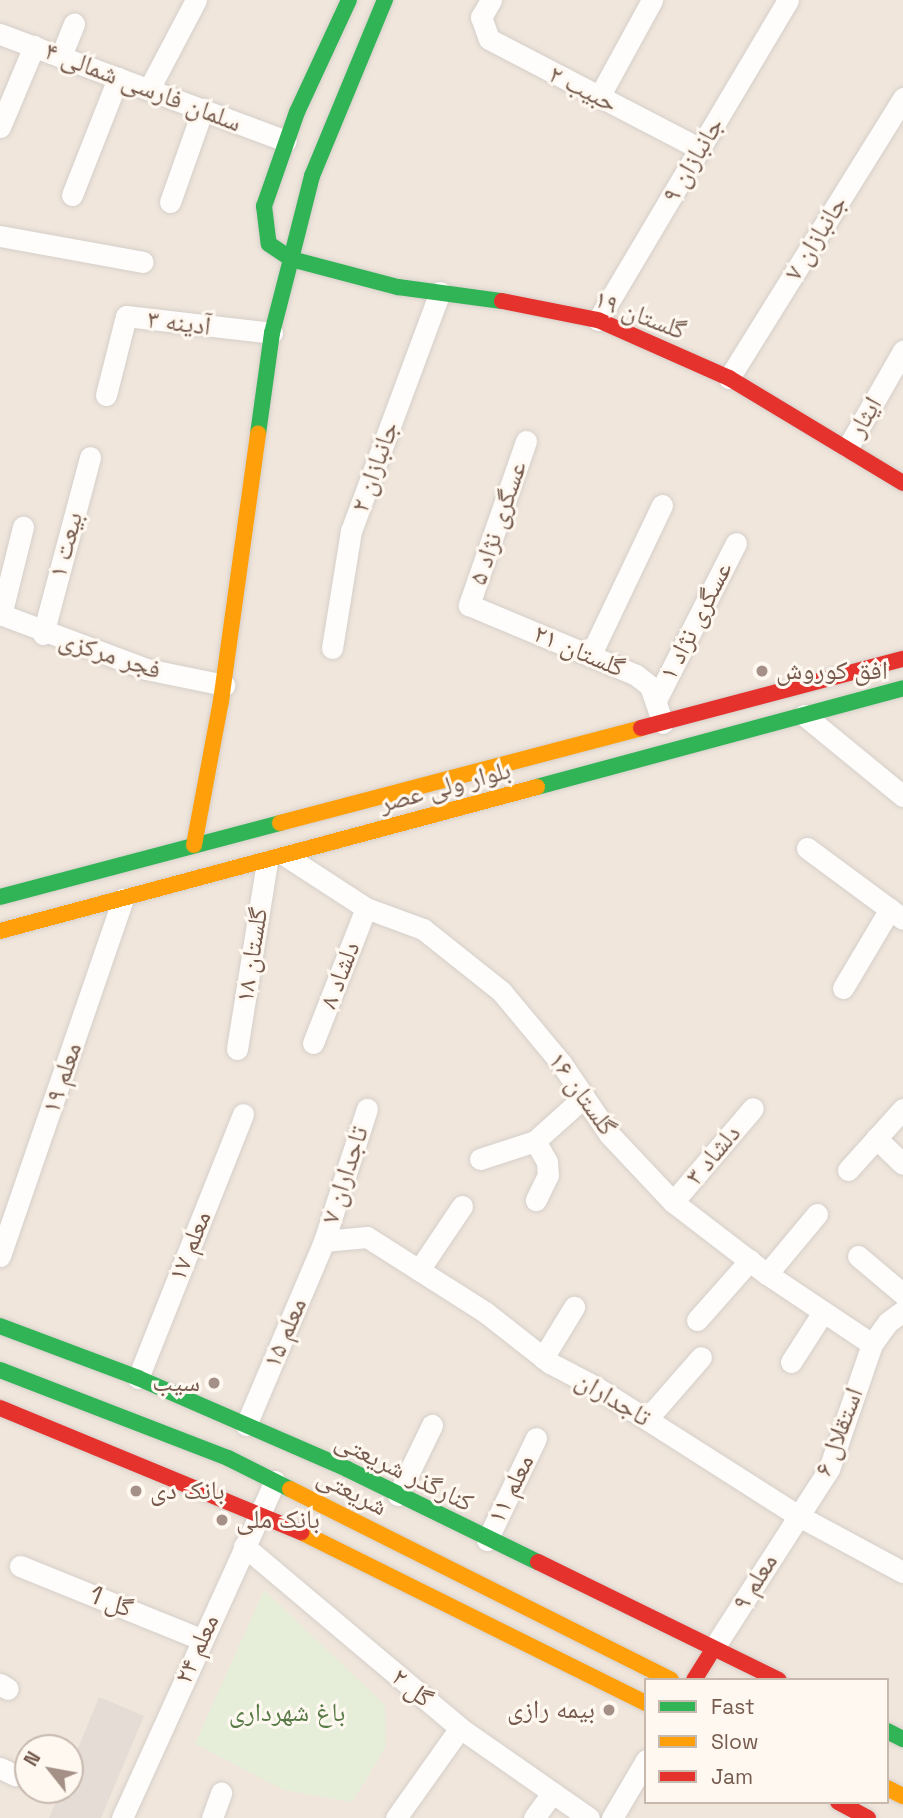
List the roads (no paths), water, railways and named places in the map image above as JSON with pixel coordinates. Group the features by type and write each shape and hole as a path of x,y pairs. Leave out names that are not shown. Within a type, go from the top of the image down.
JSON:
{"main road":[{"path":"292,259 269,244 264,228 267,193 286,141 349,0"},
{"path":"194,845 224,685 272,333 320,154 385,0"},
{"path":"286,141 320,154"},
{"name":"گلستان ۱۹","path":"292,259 398,287 598,320 729,378 848,447 903,483"},
{"name":"بلوار ولی عصر","path":"0,897 903,659"},
{"name":"بلوار ولی عصر","path":"0,931 903,688"},
{"name":"کنارگذر شریعتی","path":"0,1326 138,1378 246,1425 398,1495 775,1678"},
{"name":"شریعتی","path":"0,1370 275,1481 667,1678"},
{"path":"0,1408 260,1512 644,1702"},
{"path":"695,1678 713,1649"},
{"path":"842,1804 868,1818"}],"street":[{"path":"149,89 196,0"},
{"path":"598,97 652,0"},
{"name":"جانبازان ۹","path":"598,320 788,0"},
{"name":"حبیب ۲","path":"486,8 489,39 700,149"},
{"path":"61,56 74,23"},
{"name":"سلمان فارسی شمالی ۴","path":"0,34 286,141"},
{"path":"0,127 34,46"},
{"path":"72,195 118,78"},
{"name":"جانبازان ۷","path":"729,378 903,98"},
{"path":"170,202 203,109"},
{"path":"0,236 143,262"},
{"name":"جانبازان ۲","path":"332,648 351,531 440,292"},
{"name":"آدینه ۳","path":"106,395 126,316 272,333"},
{"name":"ایثار","path":"848,447 903,351"},
{"name":"عسگری نژاد ۵","path":"470,605 526,441"},
{"name":"بیعت ۱","path":"43,634 90,457"},
{"path":"591,654 662,505"},
{"path":"0,614 23,527"},
{"name":"عسگری نژاد ۱","path":"656,700 736,543"},
{"name":"گلستان ۲۱","path":"470,605 636,675 650,686 663,723"},
{"name":"فجر مرکزی","path":"0,614 43,634 146,668 224,685"},
{"path":"804,715 903,796"},
{"path":"807,848 896,914 843,988"},
{"name":"گلستان ۱۶","path":"277,858 366,908 423,929 501,991 584,1097 609,1134 673,1202 768,1273 872,1344"},
{"name":"گلستان ۱۸","path":"237,1049 277,858"},
{"name":"معلم ۱۹","path":"0,1256 123,899"},
{"name":"دلشاد ۸","path":"313,1043 366,908"},
{"path":"480,1158 535,1141 584,1097"},
{"name":"دلشاد ۳","path":"673,1202 753,1108"},
{"name":"تاجداران ۷","path":"324,1241 367,1109"},
{"path":"848,1170 903,1109"},
{"name":"معلم ۱۷","path":"138,1378 243,1114"},
{"path":"876,1138 903,1164"},
{"path":"535,1141 547,1162 548,1175 536,1200"},
{"path":"419,1270 462,1206"},
{"path":"768,1273 817,1214"},
{"name":"تاجداران","path":"324,1241 367,1237 485,1312 543,1358 647,1419 796,1515 903,1572"},
{"name":"معلم ۱۵","path":"246,1425 324,1241"},
{"path":"858,1256 903,1294"},
{"path":"697,1320 750,1260"},
{"path":"543,1358 573,1307"},
{"path":"872,1344 888,1322 903,1311"},
{"path":"791,1362 823,1312"},
{"name":"استقلال ۶","path":"796,1515 829,1469 872,1344"},
{"path":"647,1419 701,1357"},
{"path":"398,1495 432,1425"},
{"name":"معلم ۱۱","path":"487,1540 536,1438"},
{"name":"معلم ۲۴","path":"122,1818 275,1481"},
{"name":"معلم ۹","path":"713,1649 796,1515"},
{"name":"گل ۲","path":"244,1546 460,1728 589,1818"},
{"name":"گل 1","path":"20,1566 201,1639"},
{"path":"396,1818 460,1728"},
{"path":"612,1818 644,1763"},
{"path":"212,1818 221,1793"},
{"path":"534,1818 552,1793"}],"place":[{"name":"افق کوروش","path":"762,671"},
{"name":"سیب","path":"214,1383"},
{"name":"بانک دی","path":"136,1491"},
{"name":"بانک ملی","path":"222,1520"},
{"name":"بیمه رازی","path":"609,1710"}],"park label":[{"name":"باغ شهرداری","path":"287,1713"}]}
